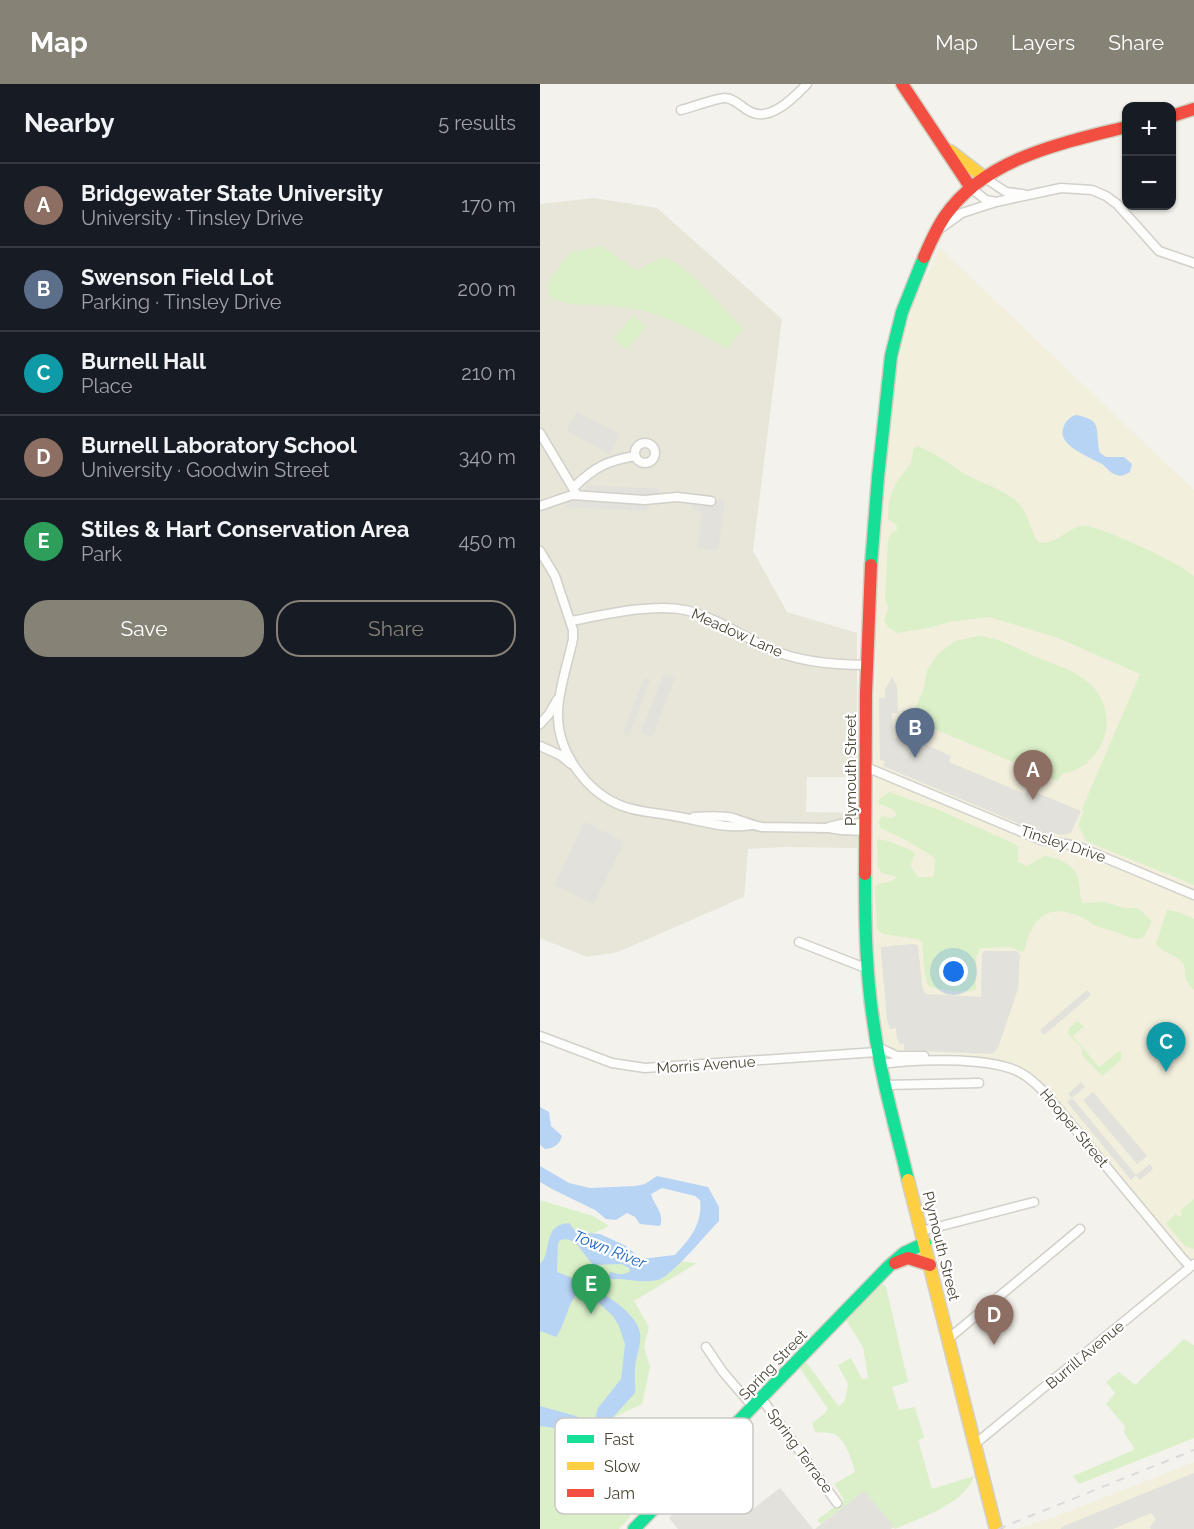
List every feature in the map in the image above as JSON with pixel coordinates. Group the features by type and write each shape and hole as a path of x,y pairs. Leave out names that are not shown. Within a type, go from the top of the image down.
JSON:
{"main road":[{"path":"902,84 971,188"},
{"path":"1176,115 1194,109"},
{"name":"Plymouth Street","path":"996,1529 878,1054 868,969 866,827 867,665 874,506 891,354 903,308 936,232 948,213 971,188 1006,164 1035,151 1122,128"},
{"path":"944,145 967,166 985,178"},
{"name":"Spring Street","path":"742,1418 886,1269 902,1247 923,1237"},
{"path":"886,1269 908,1258 930,1265"},
{"name":"Spring Street","path":"634,1529 649,1514"}],"street":[{"path":"681,110 726,98 752,113 765,114 787,102 807,84"},
{"path":"985,178 1006,192 1029,194"},
{"path":"971,188 989,201 1008,201"},
{"path":"936,232 968,210 1029,194 1069,188 1099,193 1121,207 1159,251 1194,263"},
{"path":"540,433 576,491"},
{"path":"540,506 576,491 601,464 635,456"},
{"path":"576,491 645,500 677,497 711,501"},
{"path":"540,551 555,576 571,621 573,639 561,690 558,715 567,751 574,766"},
{"name":"Meadow Lane","path":"571,621 658,608 681,609 710,618 780,653 831,663 867,665"},
{"path":"540,724 549,714 561,690"},
{"path":"540,746 560,755 574,766 594,789 618,804 642,811 688,818 714,816 732,818 751,825 829,828 841,831 866,827"},
{"name":"Tinsley Drive","path":"866,767 1041,840 1077,846 1194,895"},
{"path":"799,942 868,969"},
{"name":"Morris Avenue","path":"540,1036 612,1063 645,1068 878,1054"},
{"path":"878,1054 951,1056 987,1064"},
{"name":"Hooper Street","path":"878,1054 899,1062 960,1061 1017,1071 1042,1090 1183,1259 1189,1265 1194,1264"},
{"path":"885,1085 979,1083"},
{"path":"923,1237 1035,1202"},
{"path":"948,1339 1080,1229"},
{"name":"Burrill Avenue","path":"975,1444 1194,1264"},
{"name":"Spring Terrace","path":"706,1347 723,1372 757,1403 837,1503"}],"shaded area":[{"path":"594,198 657,208 782,319 753,551 787,612 857,633 857,777 807,777 806,812 857,813 857,848 748,849 744,897 618,952 587,957 540,938 540,204"},
{"path":"940,248 1194,490 1194,1259 1191,1261 1031,1073 1016,1064 957,1054 898,1052 884,1042 878,1011 872,905 878,525 895,377 902,340 909,311"},
{"path":"576,412 620,434 610,454 567,431"},
{"path":"586,485 659,489 658,495 585,491"},
{"path":"719,499 725,500 718,550 698,548 702,511 692,510 692,503 709,505"},
{"path":"566,501 648,505 647,511 566,507"},
{"path":"669,675 675,678 652,737 641,732 663,676 668,678"},
{"path":"892,677 897,686 898,713 892,713 893,738 896,739 899,733 951,756 949,762 1025,794 1028,789 1081,811 1071,833 1062,835 1050,832 1048,836 883,766 885,761 880,760 879,698 885,698 885,690"},
{"path":"644,678 650,680 629,736 623,734"},
{"path":"584,822 624,842 594,904 555,885"},
{"path":"918,945 922,986 925,994 981,997 982,954 984,951 1017,951 1020,955 1018,989 998,1048 992,1054 904,1050 904,1044 900,1044 897,1039 896,1028 890,1029 887,1020 881,947"},
{"path":"1087,990 1091,995 1044,1035 1040,1030"},
{"path":"1081,1082 1085,1087 1072,1098 1068,1094"},
{"path":"1093,1092 1147,1156 1137,1164 1083,1100"},
{"path":"1072,1098 1136,1175 1131,1180 1067,1102"},
{"path":"1150,1164 1153,1169 1140,1180 1136,1175"},
{"path":"1194,1462 1194,1529 1016,1529 1055,1517"},
{"path":"1194,1473 1194,1529 1151,1529 1156,1519 1151,1513 1113,1529 1060,1529 1064,1526"},
{"path":"780,1488 813,1529 678,1529 669,1518 673,1514 753,1514 753,1509"},
{"path":"864,1491 894,1526 891,1529 815,1529"}],"green space":[{"path":"602,246 637,271 659,259 667,259 675,263 685,269 707,290 743,329 727,349 665,318 625,307 567,303 549,296 547,284 569,253"},
{"path":"632,315 646,326 627,350 614,339"},
{"path":"917,446 930,451 972,478 1009,495 1024,510 1034,535 1040,543 1053,541 1077,527 1092,527 1140,546 1194,576 1194,885 1086,841 1078,825 1084,810 1082,809 1140,674 1058,638 989,617 949,622 897,633 888,627 884,620 888,608 885,600 888,540 892,532 897,530 896,524 888,519 889,505 895,486 910,463 913,449"},
{"path":"978,636 1000,641 1068,670 1097,691 1103,701 1107,726 1098,751 1090,760 1080,768 1062,774 1058,781 911,719 924,688 927,670 937,655 955,641"},
{"path":"889,792 939,810 1015,844 1018,847 1018,862 1027,866 1044,856 1063,861 1077,875 1083,903 1104,902 1125,908 1138,908 1151,920 1150,926 1143,938 1132,938 1099,927 1067,912 1049,913 1042,917 1031,930 1024,951 1010,947 980,948 976,958 976,990 954,991 937,989 928,985 922,942 917,939 883,934 877,929 875,886 893,881 897,877 882,873 878,867 877,839 913,851 915,854 910,865 918,877 934,875 935,858 880,826 879,821 882,816 892,818 897,815 893,809 879,804 878,800"},
{"path":"1167,910 1179,912 1194,919 1194,990 1185,979 1184,965 1181,961 1156,944"},
{"path":"1077,1021 1085,1028 1073,1036 1099,1067 1119,1051 1122,1054 1121,1060 1102,1076 1082,1055 1082,1048 1068,1034 1069,1028"},
{"path":"1194,1199 1194,1249 1185,1246 1166,1223 1176,1214 1179,1217 1182,1215 1180,1211"},
{"path":"540,1200 593,1216 609,1226 592,1234 619,1255 697,1263 634,1301 649,1327 644,1347 650,1367 642,1404 612,1418 555,1418 555,1514 629,1514 630,1517 619,1529 540,1529"},
{"path":"883,1284 886,1287 908,1382 892,1387 899,1410 915,1407 924,1438 918,1440 932,1489 974,1476 969,1486 952,1502 929,1515 895,1529 864,1491 821,1524 817,1520 844,1500 834,1484 855,1472 848,1450 838,1436 832,1433 815,1432 812,1423 828,1409 800,1368 806,1362 839,1407 845,1400 848,1384 838,1365 851,1358 862,1379 868,1378 863,1347 846,1320 877,1287"},
{"path":"1184,1339 1194,1345 1194,1438 1079,1484 1073,1476 1134,1450 1124,1433 1125,1426 1106,1404 1115,1393 1106,1382 1119,1372 1135,1385"}],"water":[{"path":"1075,415 1095,423 1100,453 1106,457 1124,457 1132,464 1130,472 1119,476 1065,441 1063,429 1068,420"},
{"path":"540,1107 549,1112 551,1126 562,1136 558,1144 548,1149 540,1145"},
{"name":"Town River","path":"540,1166 569,1183 590,1188 635,1186 645,1184 657,1176 708,1187 719,1207 719,1221 672,1271 658,1280 611,1279 607,1277 611,1272 625,1274 630,1271 629,1268 621,1264 594,1265 571,1240 560,1240 557,1272 606,1295 628,1313 640,1333 635,1365 635,1393 612,1418 595,1418 598,1408 621,1379 625,1344 613,1316 588,1293 581,1291 573,1299 556,1337 540,1331 540,1264 544,1259 551,1234 560,1225 569,1223 576,1232 600,1234 626,1246 641,1259 675,1255 690,1237 697,1223 700,1200 695,1196 662,1188 651,1194 661,1217 660,1226 640,1224 635,1217 627,1213 616,1220 606,1219 595,1210 540,1182"},
{"path":"540,1406 579,1418 555,1418 555,1428 540,1426"}],"railway":[{"path":"998,1529 1194,1450"}],"traffic: fast":[{"path":"871,565 891,356 902,312 924,257"},
{"path":"865,874 866,950 871,1007 885,1084 908,1180"},
{"path":"742,1418 889,1266 904,1253 925,1243"},
{"path":"634,1529 649,1514"}],"traffic: slow":[{"path":"950,151 985,178"},
{"path":"908,1180 996,1529"}],"traffic: jam":[{"path":"902,84 971,188"},
{"path":"1176,115 1194,109"},
{"path":"924,257 945,216 962,196 981,180 1026,156 1122,128"},
{"path":"865,874 866,694 871,565"},
{"path":"895,1263 908,1258 930,1265"}],"place":[{"name":"Swenson Field Lot","path":"915,758"},
{"name":"Bridgewater State University","path":"1033,800"},
{"name":"Burnell Hall","path":"1166,1072"},
{"name":"Stiles & Hart Conservation Area","path":"591,1314"},
{"name":"Burnell Laboratory School","path":"994,1345"}]}
